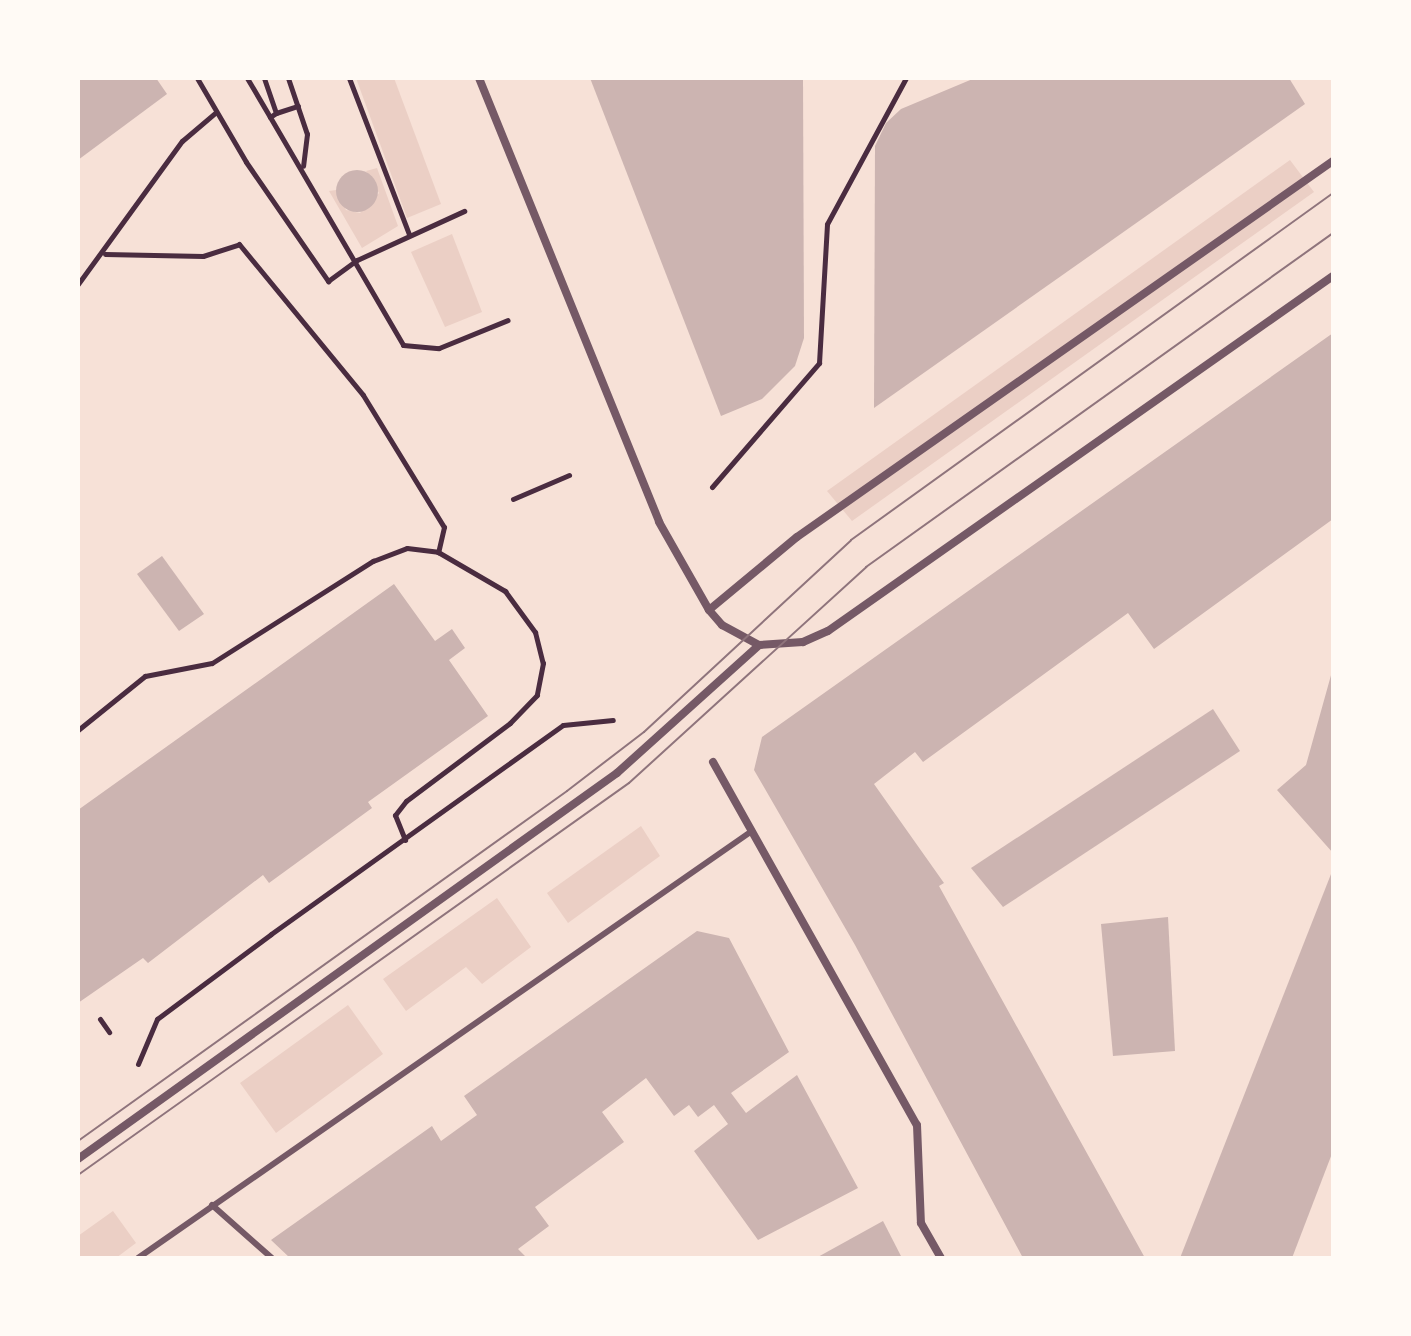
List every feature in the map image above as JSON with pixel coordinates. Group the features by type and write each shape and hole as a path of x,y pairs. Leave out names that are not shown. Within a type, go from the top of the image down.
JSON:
{"street":[{"path":"479,78 659,522 709,610 722,625 759,645 791,645 828,631 1333,276"},
{"path":"709,610 797,537 1333,161"},
{"path":"78,1159 617,773 759,645"},
{"path":"713,762 917,1125 921,1223 941,1258"}],"lane":[{"path":"138,1258 651,897 752,831"},
{"path":"212,1205 272,1258"}],"path":[{"path":"197,78 215,113 328,281 357,260 464,211"},
{"path":"247,78 303,167 403,345 439,348 508,320"},
{"path":"264,78 276,113"},
{"path":"288,78 307,134 303,167"},
{"path":"349,78 409,234"},
{"path":"712,487 819,363 827,224 906,78"},
{"path":"270,117 298,106"},
{"path":"78,284 105,254 182,141 215,113"},
{"path":"105,254 203,256 239,244 363,395 444,527 438,552"},
{"path":"513,499 569,475"},
{"path":"78,730 145,676 212,663 373,561 407,548 438,552 505,591 535,632 543,663 537,695 510,723 406,801 395,815 405,840"},
{"path":"138,1064 157,1019 563,725 613,720"},
{"path":"100,1019 109,1032"}],"shaded area":[{"path":"356,78 394,78 441,204 407,218"},
{"path":"1290,160 1314,192 852,521 827,491"},
{"path":"377,168 398,226 362,248 329,191 336,190 346,210 360,213 379,193 366,171"},
{"path":"452,234 482,312 445,327 411,252"},
{"path":"641,826 660,856 568,923 547,893"},
{"path":"497,898 531,947 482,984 466,967 406,1011 383,979"},
{"path":"348,1005 383,1054 276,1133 240,1083"},
{"path":"113,1211 136,1243 116,1258 78,1258 78,1236"}],"building":[{"path":"78,78 156,78 167,94 78,160"},
{"path":"590,78 803,78 804,338 795,366 762,399 721,416"},
{"path":"975,78 1289,78 1305,104 874,408 875,146 886,123 901,109"},
{"path":"357,170 372,176 378,191 372,206 357,212 342,206 336,191 342,176"},
{"path":"1333,333 1333,519 1154,649 1128,613 923,762 915,752 874,784 944,883 939,886 1145,1258 1023,1258 855,945 754,770 762,737"},
{"path":"162,556 204,614 179,631 137,574"},
{"path":"394,584 435,641 452,629 465,648 449,660 488,716 368,802 372,808 269,883 263,875 148,963 143,958 78,1003 78,810"},
{"path":"1333,668 1333,853 1277,790 1306,765"},
{"path":"1213,709 1240,751 1003,907 971,868"},
{"path":"1333,869 1333,1151 1292,1258 1180,1258"},
{"path":"1168,917 1175,1051 1113,1056 1101,924"},
{"path":"697,931 729,938 789,1052 731,1093 746,1113 797,1075 858,1188 758,1240 694,1151 728,1124 714,1105 698,1117 689,1105 674,1116 646,1078 602,1112 624,1142 535,1207 549,1226 518,1249 527,1258 290,1258 271,1240 432,1126 441,1141 477,1115 464,1096"},
{"path":"883,1221 902,1258 816,1258"}],"tram line":[{"path":"78,1141 567,791 644,732 851,540 1333,193"},
{"path":"78,1175 629,783 866,567 1333,233"}]}
